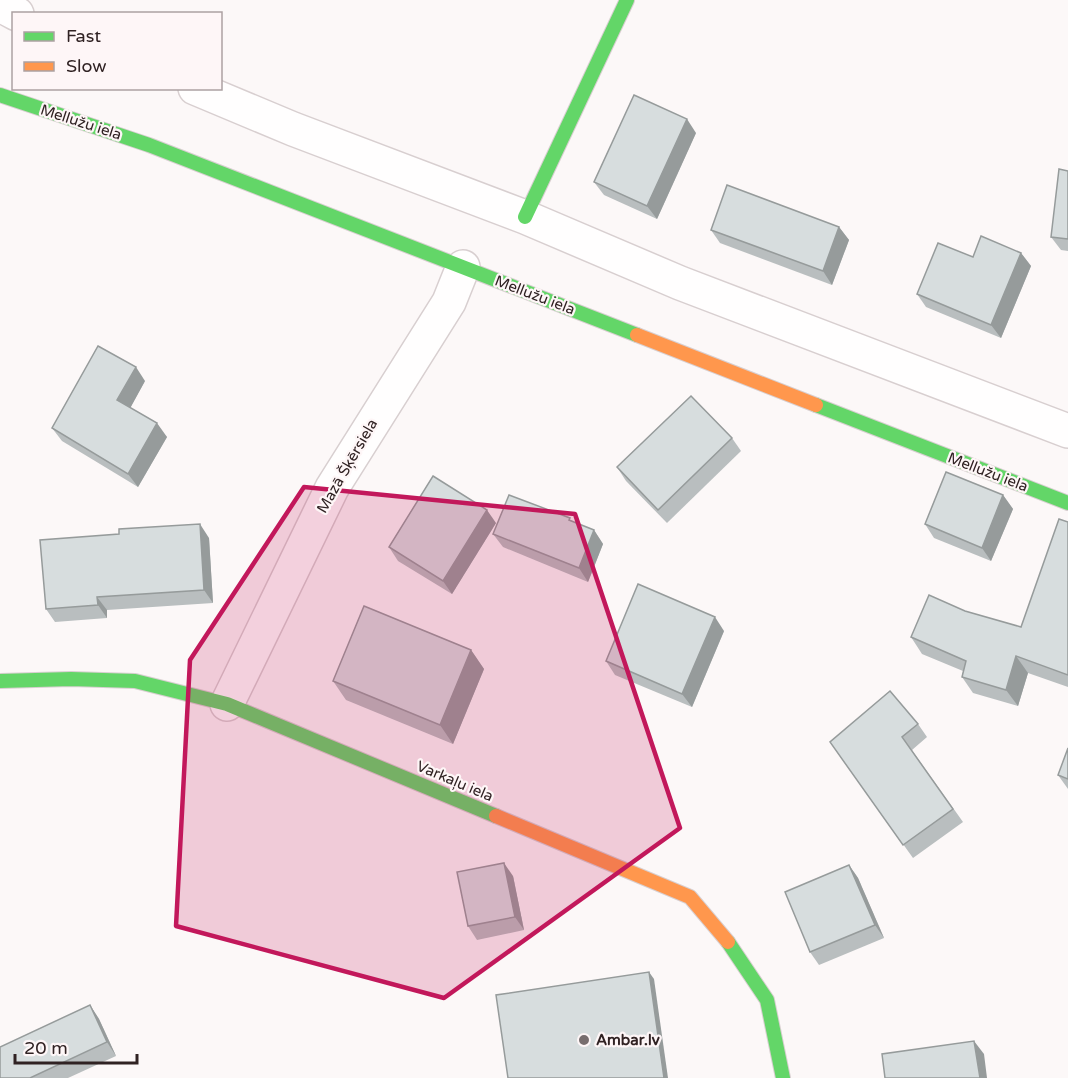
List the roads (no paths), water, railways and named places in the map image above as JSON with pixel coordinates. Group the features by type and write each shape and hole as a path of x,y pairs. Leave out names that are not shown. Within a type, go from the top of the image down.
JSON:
{"street":[{"path":"525,217 627,0"},
{"path":"200,90 293,129 525,217 680,283 1068,431"},
{"name":"Mellužu iela","path":"0,95 150,145 1068,503"},
{"name":"Mazā Šķērsiela","path":"228,704 332,488 449,302 464,267"},
{"name":"Varkaļu iela","path":"0,681 70,679 135,681 228,704 690,897 730,944 766,1000 783,1078"}],"place":[{"name":"Ambar.lv","path":"584,1040"}]}
